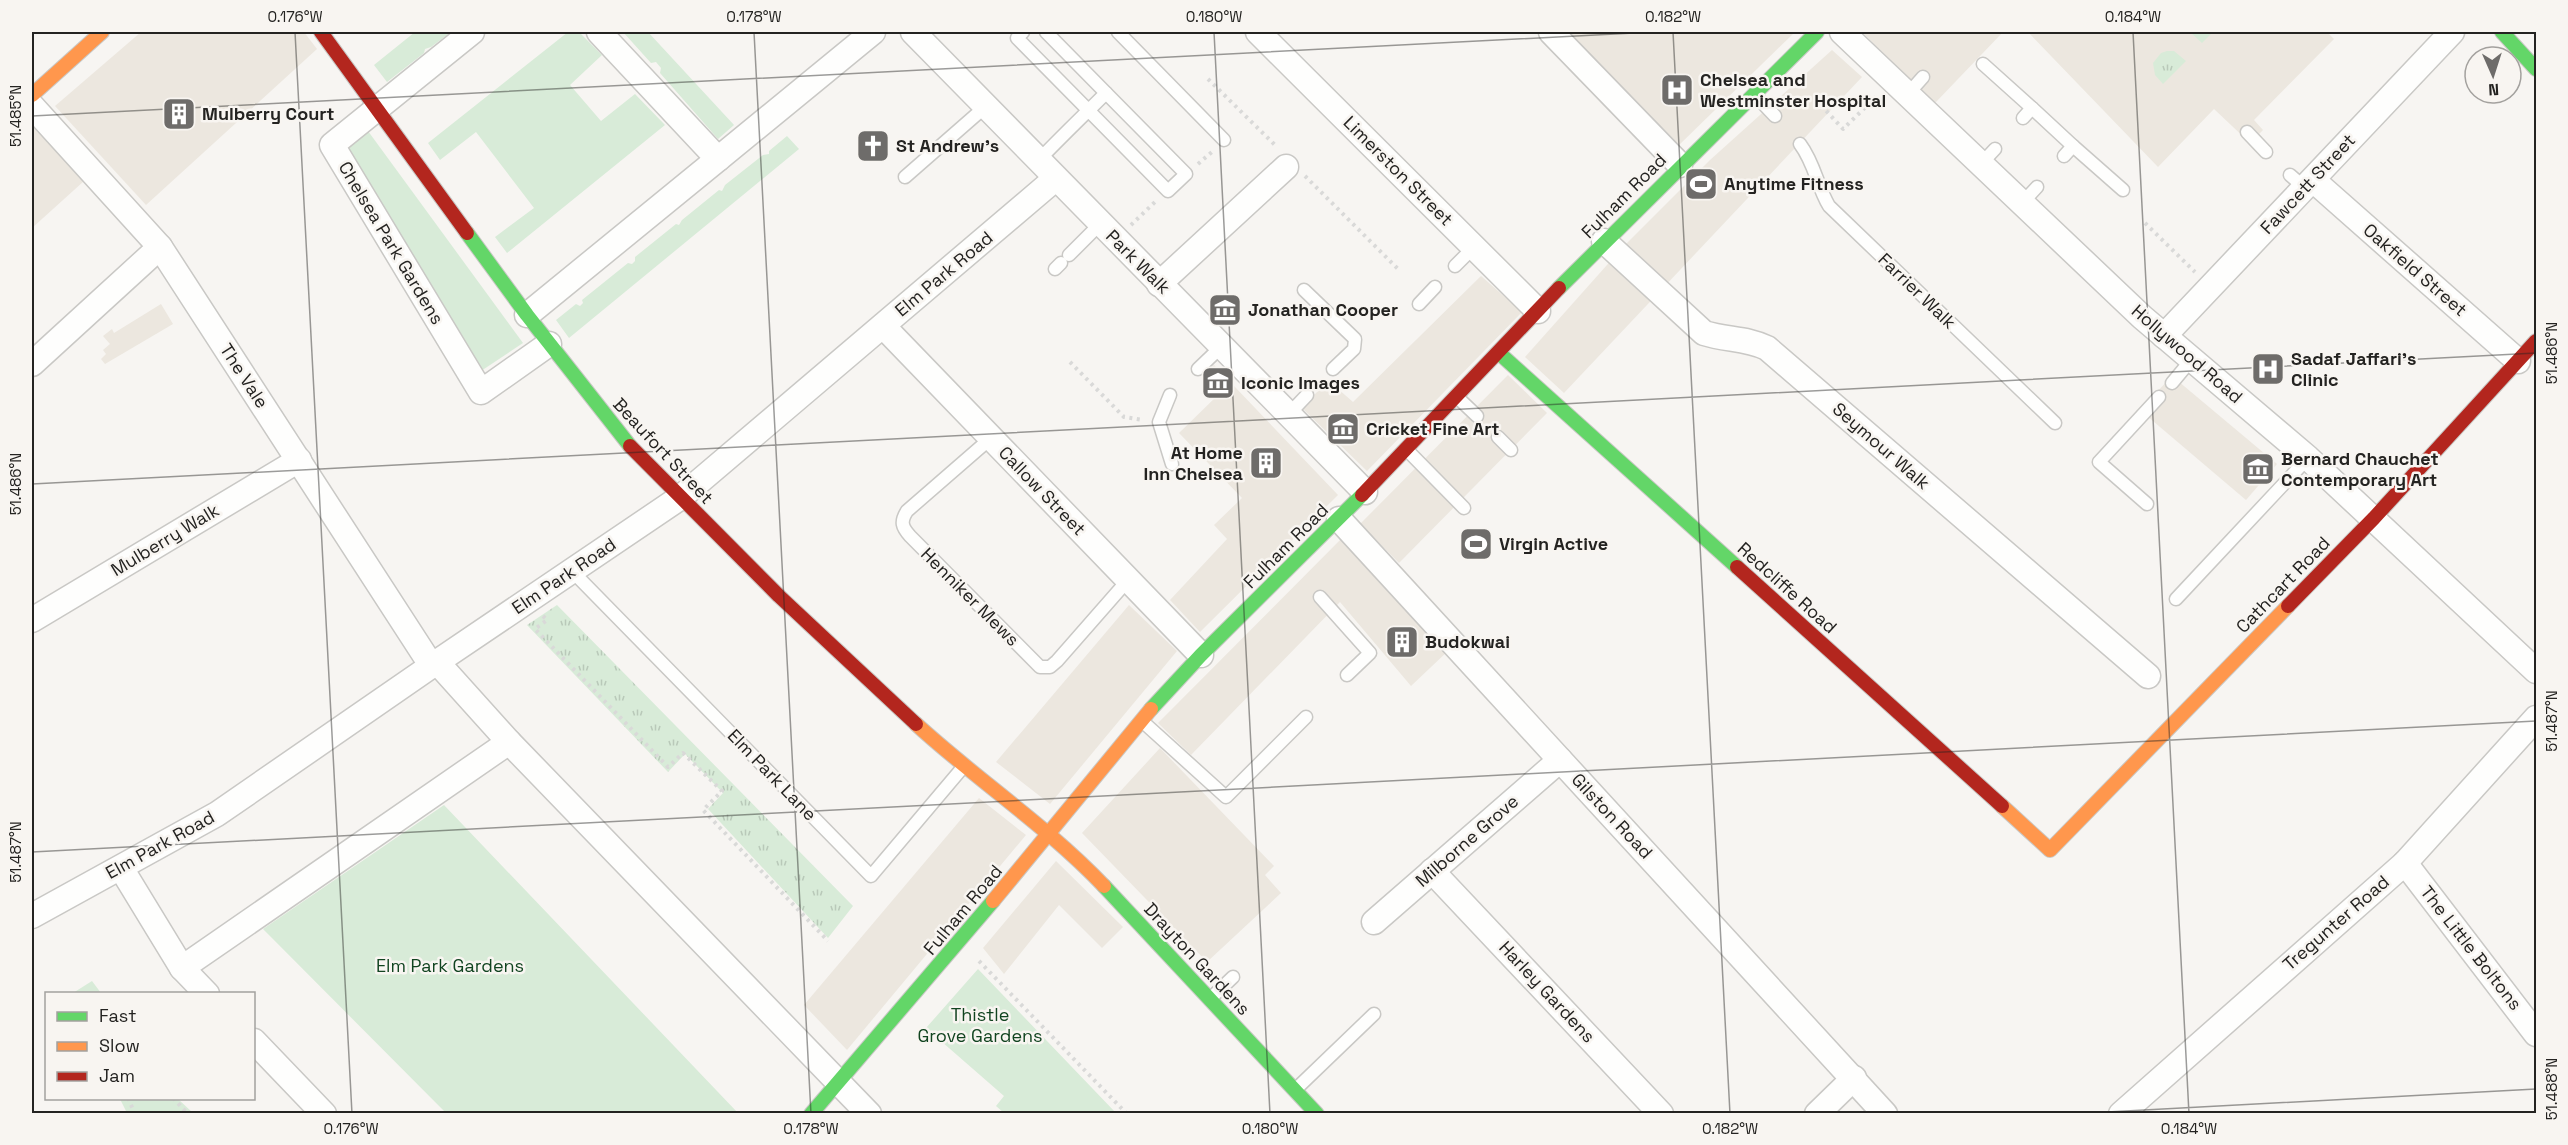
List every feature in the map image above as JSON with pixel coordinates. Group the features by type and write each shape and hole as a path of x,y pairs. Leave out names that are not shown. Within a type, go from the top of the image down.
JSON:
{"main road":[{"path":"32,95 102,32"},
{"name":"Beaufort Street","path":"321,32 527,315 630,446 779,596 862,675 965,766 1049,832"},
{"name":"Fulham Road","path":"811,1113 960,942 1141,720 1201,655 1294,569 1604,241 1817,32"},
{"path":"2502,32 2536,69"},
{"name":"Cathcart Road","path":"2050,850 2374,518 2536,341"},
{"name":"Redcliffe Road","path":"1499,353 2050,850"},
{"name":"Drayton Gardens","path":"1049,832 1077,858 1317,1113"}],"street":[{"name":"Chelsea Park Gardens","path":"471,32 332,145 481,392 549,344"},
{"path":"598,32 718,159"},
{"path":"527,315 873,32"},
{"name":"Park Walk","path":"913,32 1365,492"},
{"name":"Limerston Street","path":"1258,32 1538,311"},
{"path":"1551,32 1680,165"},
{"name":"Hollywood Road","path":"1842,32 1907,95 1988,156 2030,194 2163,336 2308,458 2536,671"},
{"name":"Fawcett Street","path":"2163,336 2211,286 2303,181 2452,32"},
{"name":"The Vale","path":"32,106 160,247 434,664"},
{"path":"1159,284 1286,167"},
{"name":"Elm Park Road","path":"32,916 217,814 681,497 1055,179"},
{"name":"Oakfield Street","path":"2303,181 2518,361"},
{"name":"Seymour Walk","path":"1604,241 1704,333 1723,339 1754,341 1767,348 2148,676"},
{"path":"32,364 160,247"},
{"name":"Callow Street","path":"882,326 1201,655"},
{"name":"Mulberry Walk","path":"32,620 299,460"},
{"name":"Gilston Road","path":"1339,519 1885,1113"},
{"path":"434,664 869,1113"},
{"name":"Tregunter Road","path":"2121,1113 2404,863 2536,718"},
{"path":"182,968 509,742"},
{"name":"Milborne Grove","path":"1374,922 1560,760"},
{"name":"The Little Boltons","path":"2404,863 2536,1034"},
{"path":"121,868 182,968 206,992"},
{"name":"Harley Gardens","path":"1432,871 1661,1113"},
{"path":"255,1042 324,1113"},
{"path":"1817,1113 1854,1078"}],"lane":[{"path":"1023,32 1017,38 1168,191 1186,174 1046,32"},
{"path":"1118,32 1224,140"},
{"path":"1983,64 2122,190"},
{"path":"1907,95 1923,77"},
{"path":"1038,161 1106,93"},
{"path":"1753,93 1774,116"},
{"path":"905,177 986,107"},
{"path":"2023,118 2032,108"},
{"path":"2247,132 2266,152"},
{"name":"Farrier Walk","path":"1800,144 1813,164 1820,191 1829,206 2055,423"},
{"path":"2064,156 2073,146"},
{"path":"1062,262 1107,231"},
{"path":"1455,266 1474,247"},
{"path":"1419,304 1435,287"},
{"path":"1304,290 1355,339 1354,349 1333,369"},
{"path":"1198,369 1221,347"},
{"path":"2172,383 2192,359"},
{"path":"1170,395 1159,422 1172,464"},
{"path":"1288,415 1307,395"},
{"path":"1457,397 1477,416"},
{"path":"2147,504 2099,462 2159,397"},
{"path":"1498,437 1511,450"},
{"name":"Henniker Mews","path":"991,438 907,511 902,519 903,528 910,536 1040,667 1050,667 1058,661 1128,580"},
{"path":"1406,450 1464,508"},
{"path":"2176,599 2308,458"},
{"name":"Elm Park Lane","path":"572,571 871,876 965,766"},
{"path":"1320,597 1370,653 1347,675"},
{"path":"1141,720 1226,797 1306,717"},
{"path":"1210,999 1233,977"},
{"path":"1295,1089 1374,1014"}],"path":[{"path":"1816,100 1843,129 1871,101"},
{"path":"1186,174 1224,140"},
{"path":"1107,231 1168,191"},
{"path":"2145,223 2211,286"},
{"path":"1070,362 1124,417 1159,422"},
{"path":"530,598 547,620 535,629 668,768 683,753 722,791 703,810 828,941"},
{"path":"960,942 1127,1113"},
{"path":"175,1100 188,1113"}],"shaded area":[{"name":"Mulberry Court","path":"141,32 304,32 317,49 146,205 55,106"},
{"name":"Chelsea and Westminster Hospital","path":"1563,32 1795,32 1676,148"},
{"path":"1862,32 2003,32 1935,103"},
{"path":"2028,32 2327,32 2334,39 2254,120 2263,130 2250,143 2214,109 2158,167"},
{"path":"1832,50 1862,77 1564,393 1525,357 1623,247 1710,160"},
{"path":"33,127 84,181 32,228 32,129"},
{"path":"1481,276 1522,312 1367,471 1301,407 1329,381 1353,402"},
{"path":"161,304 173,324 105,364 101,359 106,354 103,350 110,344 103,336 112,329 114,333"},
{"path":"1214,365 1338,495 1200,632 1170,600 1227,539 1214,525 1242,498 1179,433 1220,393 1203,375"},
{"path":"1508,375 1547,413 1399,563 1360,524"},
{"path":"2172,376 2277,464 2246,500 2140,410"},
{"path":"1344,536 1449,650 1411,686 1340,602 1191,755 1158,723"},
{"path":"1129,605 1177,651 1050,804 996,762"},
{"path":"1160,748 1274,866 1265,875 1281,893 1207,962 1082,833"},
{"path":"979,798 1026,835 847,1050 804,1005"},
{"path":"1056,861 1123,927 1102,948 1059,905 1004,974 983,948"}],"green space":[{"path":"415,32 451,32 425,49 424,53 387,82 374,65"},
{"path":"568,32 579,32 602,55 570,85 601,121 635,94 665,125 507,253 495,237 534,208 476,132 440,160 428,143"},
{"path":"623,32 648,32 734,125 718,139 660,73 661,68 656,62 651,63"},
{"path":"2190,32 2213,32 2202,43"},
{"path":"2174,51 2186,61 2163,84 2155,75 2153,63 2161,53"},
{"path":"368,131 523,343 481,371 344,149"},
{"path":"787,136 799,149 569,338 556,320 576,304 580,306 583,303 582,300 628,263 632,264 635,257 676,224 679,225 719,190 722,191 725,185 763,155 769,154 769,151"},
{"path":"557,605 853,906 828,938 708,809 723,793 685,754 668,772 527,625"},
{"name":"Elm Park Gardens","path":"444,805 738,1113 638,1114 635,1111 633,1114 446,1113 263,929"},
{"name":"Thistle Grove Gardens","path":"978,969 1116,1113 1004,1113 996,1106 1004,1096 926,1028"},
{"path":"92,981 100,992 75,992"},
{"path":"120,1100 179,1100 193,1113 127,1113"}],"traffic: fast":[{"path":"1559,288 1817,32"},
{"path":"2502,32 2536,69"},
{"path":"467,233 527,315 630,446"},
{"path":"1499,353 1737,567"},
{"path":"1151,709 1201,655 1362,495"},
{"path":"1104,886 1317,1114"},
{"path":"811,1114 993,901"}],"traffic: slow":[{"path":"32,95 102,32"},
{"path":"2002,806 2050,850 2288,606"},
{"path":"993,901 1151,709"},
{"path":"916,724 1036,823 1104,886"}],"traffic: jam":[{"path":"321,32 467,233"},
{"path":"1362,495 1559,288"},
{"path":"2288,606 2374,518 2536,341"},
{"path":"630,446 779,596 916,724"},
{"path":"1737,567 2002,806"}],"place":[{"name":"Chelsea and Westminster Hospital","path":"1677,90"},
{"name":"Mulberry Court","path":"179,114"},
{"name":"St Andrew's","path":"873,146"},
{"name":"Anytime Fitness","path":"1701,184"},
{"name":"Jonathan Cooper","path":"1225,310"},
{"name":"Sadaf Jaffari's Clinic","path":"2268,369"},
{"name":"Iconic Images","path":"1218,383"},
{"name":"Cricket Fine Art","path":"1343,429"},
{"name":"At Home Inn Chelsea","path":"1266,463"},
{"name":"Bernard Chauchet Contemporary Art","path":"2258,469"},
{"name":"Virgin Active","path":"1476,544"},
{"name":"Budokwai","path":"1402,642"}]}
